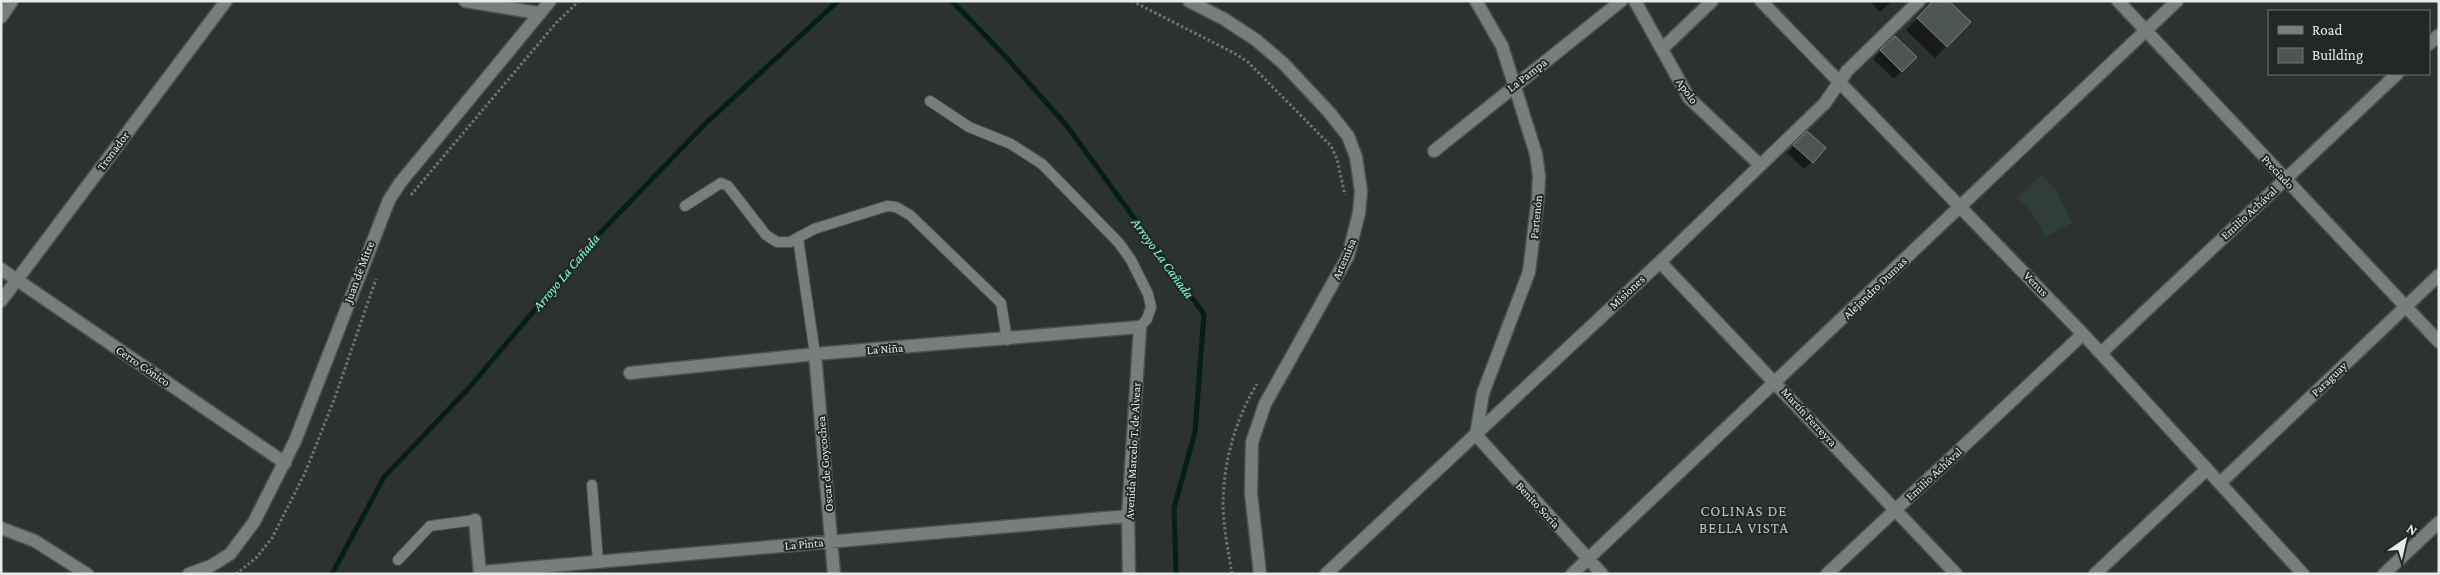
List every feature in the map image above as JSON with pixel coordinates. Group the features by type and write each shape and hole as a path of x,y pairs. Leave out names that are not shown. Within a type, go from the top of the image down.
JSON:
{"street":[{"path":"1,17 12,1"},
{"name":"Tronador","path":"1,301 226,1"},
{"path":"465,1 538,13"},
{"name":"Juan de Mitre","path":"189,574 211,566 230,554 254,522 285,463 389,200 400,183 538,13 550,1"},
{"name":"Artemisa","path":"1189,1 1224,19 1256,40 1283,63 1329,112 1348,136 1356,157 1360,191 1359,213 1348,256 1265,404 1252,442 1252,493 1260,574"},
{"name":"Partenón","path":"1476,1 1502,46 1536,154 1538,198 1529,272 1483,393 1476,435"},
{"name":"La Pampa","path":"1434,151 1621,1"},
{"name":"Apolo","path":"1635,1 1690,98 1760,165"},
{"path":"1662,48 1712,1"},
{"name":"Venus","path":"1761,1 1839,83 1962,206 2084,334 2303,574"},
{"name":"Misiones","path":"1326,574 1660,262 1825,103 1851,66 1918,1"},
{"name":"Preciado","path":"2118,1 2439,342"},
{"name":"Alejandro Dumas","path":"1572,574 2177,1"},
{"name":"Emilio Achával","path":"2101,353 2397,75"},
{"name":"Martín Ferreyra","path":"1660,262 1776,382 1956,574"},
{"name":"Cerro Cónico","path":"1,269 285,463"},
{"name":"Paraguay","path":"2220,483 2439,275"},
{"name":"La Niña","path":"630,373 815,354 1140,328"},
{"name":"Avenida Marcelo T. de Alvear","path":"1129,574 1128,516 1140,328"},
{"name":"Emilio Achával","path":"1827,574 2084,334"},
{"name":"Oscar de Goycochea","path":"815,354 834,574"},
{"name":"Benito Soria","path":"1476,435 1602,574"},
{"path":"2095,574 2207,469"},
{"name":"La Pinta","path":"480,573 598,561 1128,516"},
{"path":"475,520 480,573"},
{"path":"2384,574 2439,522"},
{"path":"1,528 35,542 87,574"}],"lane":[{"path":"930,100 969,127 1011,144 1042,164 1119,243 1131,260 1148,294 1151,307 1147,319 1140,328"},
{"path":"685,206 721,183 728,186 766,235 777,242 790,242 814,229 887,206 896,207 910,215 1001,302 1007,340"},
{"path":"798,238 815,354"},
{"path":"592,485 598,561"},
{"path":"398,560 430,526 475,520"}],"path":[{"path":"407,201 556,23 579,1"},
{"path":"1132,1 1234,53 1253,67 1331,146 1336,159 1345,201"},
{"path":"236,574 256,558 272,538 305,473 334,400 376,278"},
{"path":"1232,574 1224,522 1223,500 1234,431 1259,381"}],"shaded area":[{"path":"2041,175 2057,192 2072,223 2045,237 2032,212 2017,197"}],"building":[{"path":"1933,1 1949,1 1971,22 1947,47 1917,18"},
{"path":"1895,36 1917,57 1902,72 1880,50"},
{"path":"1807,131 1826,148 1813,163 1793,145"}],"waterway":[{"name":"Arroyo La Cañada","path":"332,574 384,477 468,389 598,235 704,125 838,1"},
{"name":"Arroyo La Cañada","path":"952,1 1004,55 1067,126 1204,314 1195,432 1174,508 1176,574"}],"district":[{"name":"COLINAS DE BELLA VISTA","path":"1744,520"}]}
